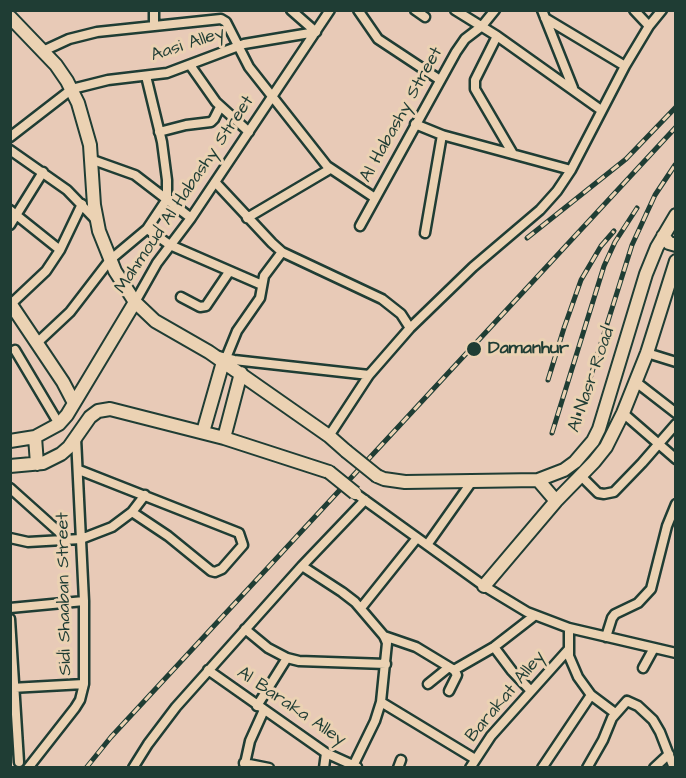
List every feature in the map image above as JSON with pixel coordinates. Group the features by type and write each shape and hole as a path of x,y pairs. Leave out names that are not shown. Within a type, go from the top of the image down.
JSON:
{"main road":[{"name":"Al Nasr Road","path":"10,17 62,73 72,89 85,124 93,160 96,220 110,260 121,282 135,302 166,328 225,360 384,479 405,482 538,480 569,466 593,441 651,263 675,215"},
{"path":"663,236 669,243 675,245"},
{"path":"651,263 673,266"},
{"name":"Al Nasr Road","path":"484,586 556,501 606,447 623,413 647,353 673,266"},
{"name":"Mahmoud Al Habashy Street","path":"59,424 135,302"},
{"path":"11,304 38,342 74,403"},
{"path":"203,432 225,360"},
{"path":"224,438 241,374"},
{"path":"10,466 38,464 61,454 76,438 90,417 105,409 203,432 329,472 360,496"},
{"path":"10,441 35,437 59,424"},
{"path":"35,437 38,464"},
{"path":"538,480 556,501"}],"street":[{"path":"154,10 154,25"},
{"path":"291,10 316,32"},
{"name":"Mahmoud Al Habashy Street","path":"135,302 170,245 191,218 330,10"},
{"path":"358,10 378,39 440,80"},
{"path":"415,10 425,17"},
{"path":"455,10 497,36 601,110"},
{"name":"Al Habashy Street","path":"360,226 415,124 465,39 482,26 495,10"},
{"path":"634,10 649,26"},
{"path":"329,436 369,375 410,328 473,267 540,210 556,191 571,170 625,66 649,26 662,10"},
{"path":"543,14 625,66"},
{"path":"543,14 574,89"},
{"path":"43,51 83,34 218,19 226,22 249,67 330,169 375,198"},
{"name":"Aasi Alley","path":"72,89 108,80 167,73 237,46 316,32"},
{"path":"497,36 475,80 475,89 513,154"},
{"path":"190,65 220,107 249,132"},
{"path":"38,342 70,312 110,260 147,229 167,199 167,180 159,132 146,76"},
{"path":"10,137 72,89"},
{"path":"159,132 211,122 220,107"},
{"path":"415,124 442,135 571,170"},
{"path":"425,233 442,135"},
{"path":"10,150 67,190 96,220"},
{"path":"93,160 135,175 191,218"},
{"path":"248,218 330,169"},
{"path":"10,225 14,213 43,172"},
{"path":"215,182 282,252 382,299 395,309 410,328"},
{"path":"11,304 46,271 60,250 82,204"},
{"path":"14,213 60,250"},
{"path":"147,229 170,245 262,285"},
{"path":"282,252 264,276 260,298 237,331 225,360 369,375"},
{"path":"181,297 200,307 206,306 229,272"},
{"path":"15,350 59,424"},
{"path":"647,353 675,362"},
{"path":"636,382 675,413"},
{"path":"623,413 675,459"},
{"path":"581,476 598,493 609,494 629,478 675,424"},
{"name":"Sidi Shaaban Street","path":"31,764 75,708 80,700 84,684 84,601 76,438"},
{"path":"78,470 239,533 243,545 222,569 211,571 168,536 132,512"},
{"path":"427,545 473,480"},
{"path":"10,488 68,540"},
{"path":"10,538 28,542 81,539 103,531 132,512 145,495"},
{"path":"133,768 171,713 302,566 360,496 484,586 534,616 568,628 675,653"},
{"path":"606,637 615,614 643,600 651,590 675,508"},
{"path":"361,608 417,538"},
{"path":"302,566 342,592 361,608 384,636 387,646 381,702 355,767"},
{"path":"10,608 84,601"},
{"path":"428,684 451,668 494,646 534,616"},
{"path":"10,619 15,762 31,764"},
{"path":"245,628 268,648 287,658 299,661 386,664"},
{"path":"568,628 568,650 578,677 591,695 615,713"},
{"path":"384,636 416,647 451,668 457,675 448,691"},
{"path":"494,646 512,671 531,691"},
{"path":"643,668 654,648"},
{"name":"Barakat Alley","path":"472,763 491,736 568,650"},
{"path":"269,768 244,765 261,708 287,658"},
{"name":"Al Baraka Alley","path":"208,670 326,753 355,767"},
{"path":"12,688 84,684"},
{"path":"542,768 591,695"},
{"path":"587,768 615,713 627,701 638,706 657,726 674,768"},
{"path":"381,702 472,763"},
{"path":"324,768 326,753"},
{"path":"654,768 669,754"}],"railway":[{"path":"527,238 626,159 676,107"},
{"path":"86,768 111,737 676,127"},
{"path":"575,426 632,245 655,195 675,165"},
{"path":"552,433 604,266 615,242 637,208"},
{"path":"548,380 581,280 601,246 614,231"}],"place":[{"name":"Damanhur","path":"474,349"}]}
